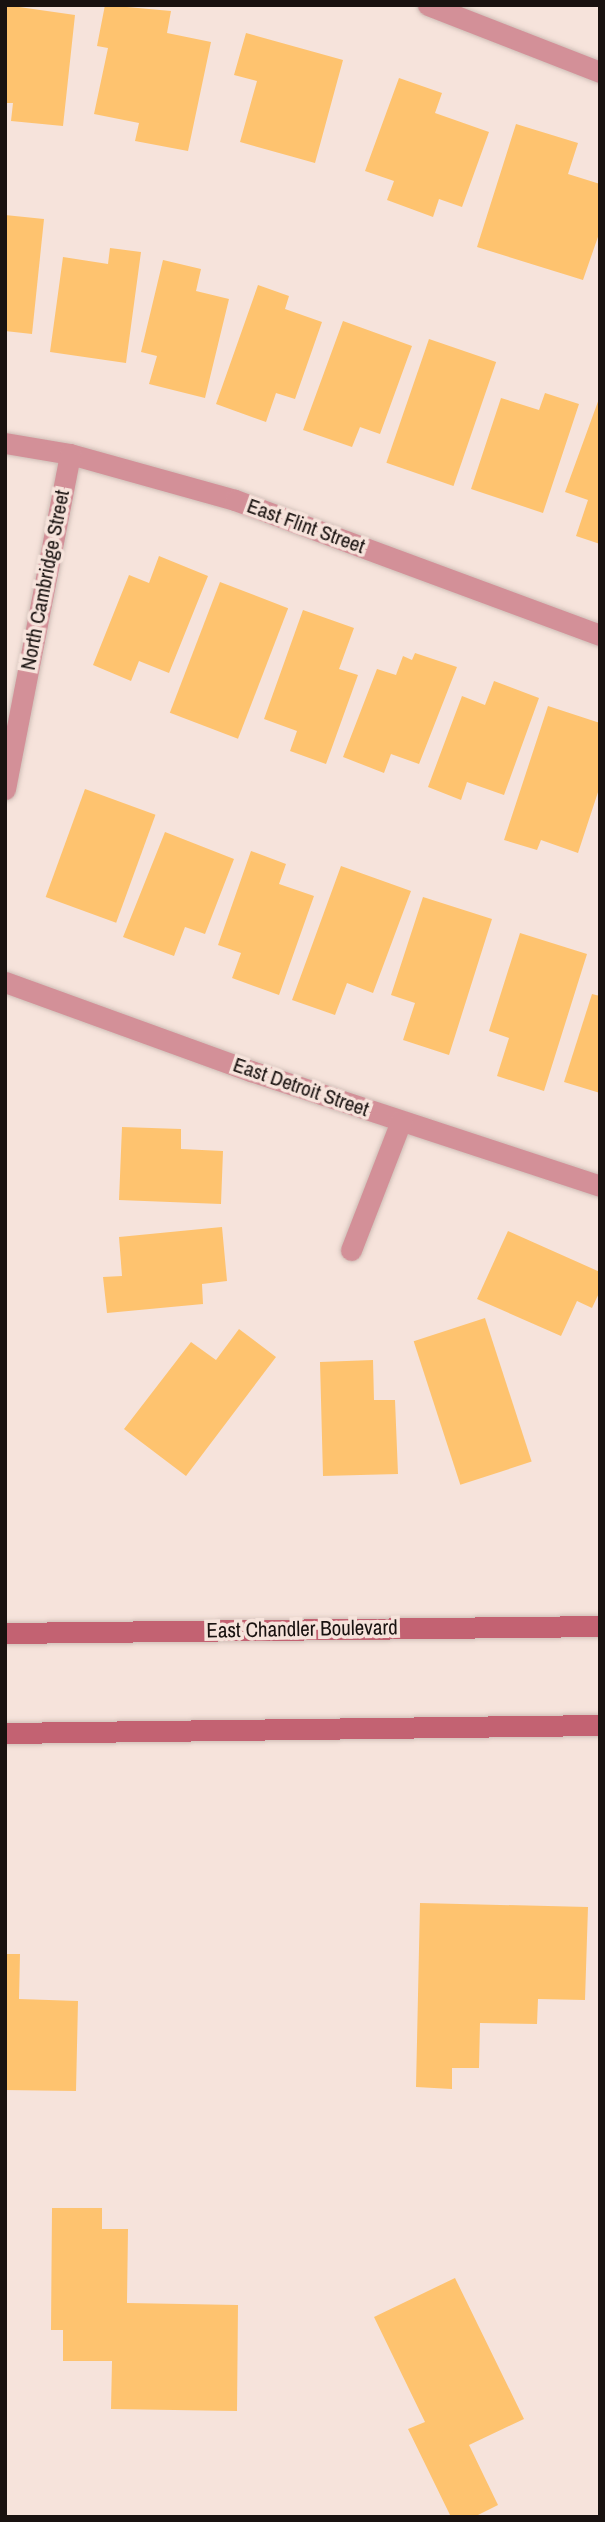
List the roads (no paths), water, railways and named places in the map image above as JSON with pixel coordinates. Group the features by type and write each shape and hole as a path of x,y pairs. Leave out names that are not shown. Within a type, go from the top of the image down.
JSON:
{"main road":[{"name":"East Chandler Boulevard","path":"5,1633 600,1626"},
{"path":"5,1733 600,1725"}],"street":[{"path":"428,5 600,72"},
{"name":"East Flint Street","path":"5,443 70,454 235,500 600,635"},
{"name":"North Cambridge Street","path":"5,789 70,454"},
{"name":"East Detroit Street","path":"5,982 401,1121 600,1186"},
{"path":"351,1250 401,1121"}]}
